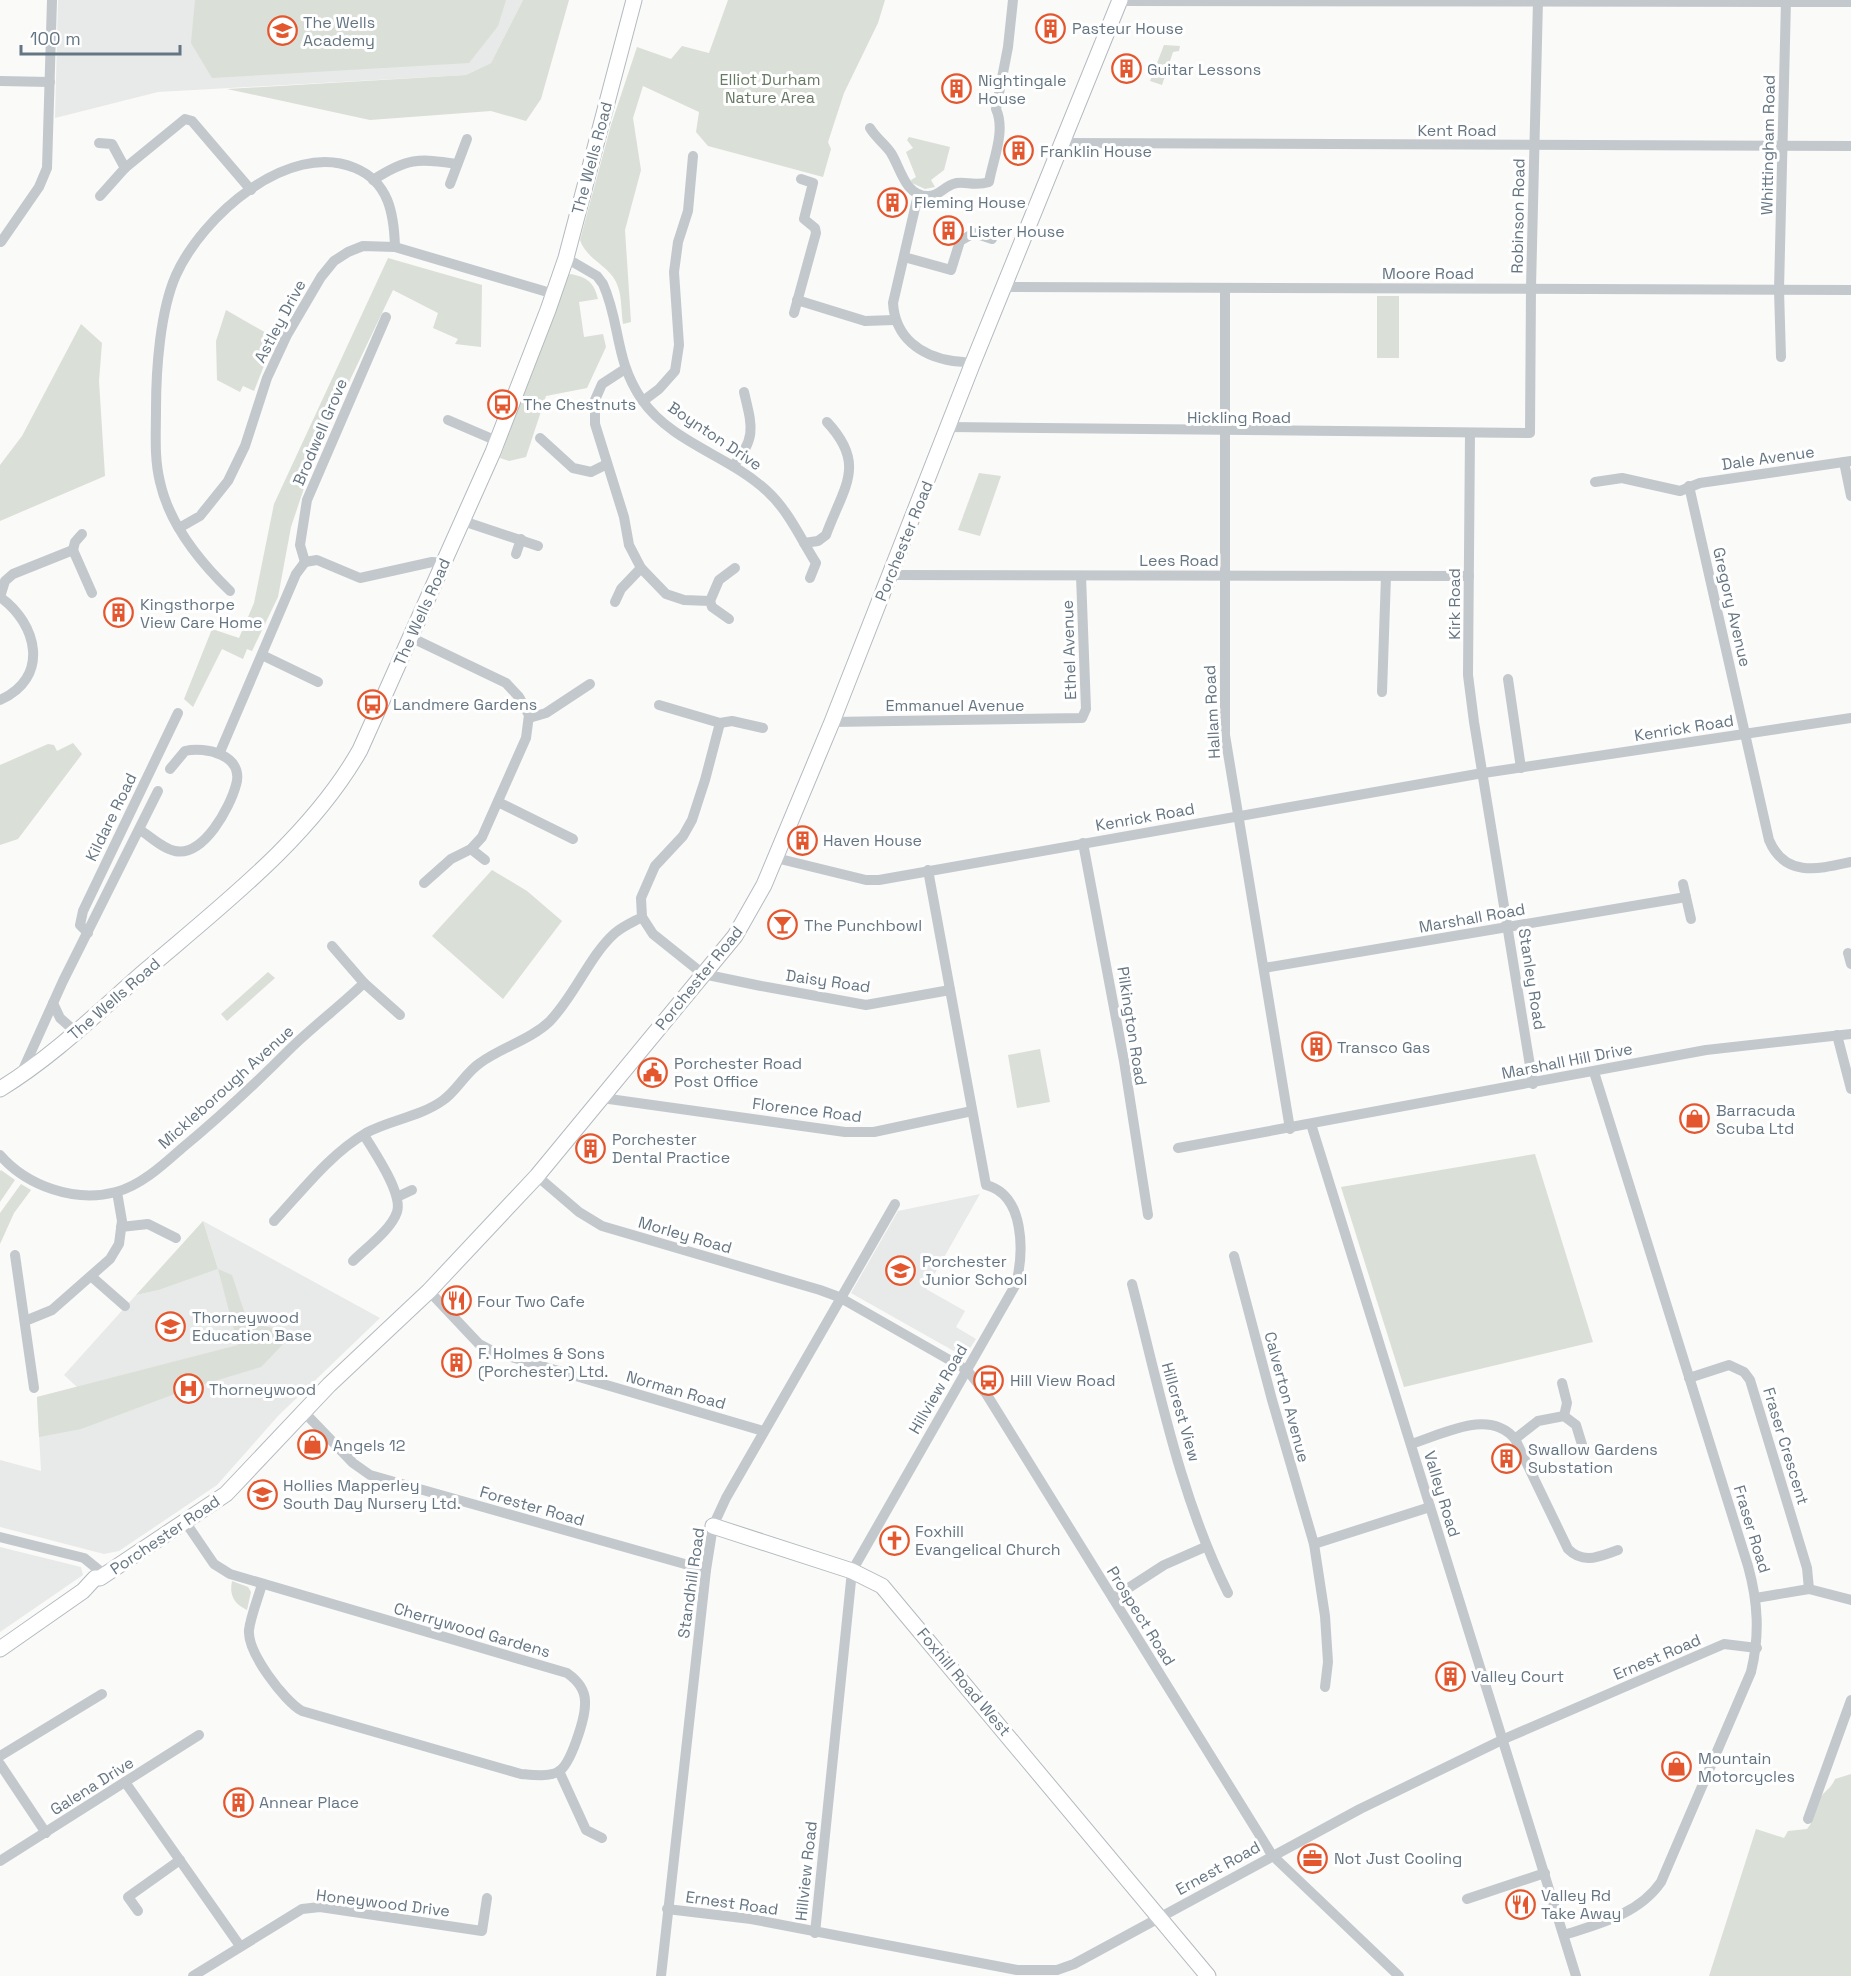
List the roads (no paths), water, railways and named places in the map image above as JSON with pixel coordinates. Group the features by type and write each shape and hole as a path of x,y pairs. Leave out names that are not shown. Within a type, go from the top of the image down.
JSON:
{"street":[{"path":"2,242 44,177 52,0"},
{"name":"The Wells Road","path":"0,1089 77,1033 269,861 316,815 345,777 360,750 445,563 497,441 554,294 566,258 634,0"},
{"path":"870,128 893,155 908,186 918,195 934,196 953,184 962,182 977,186 989,182 998,144 1000,117 996,109 1008,47 1013,0"},
{"path":"1120,0 1851,2"},
{"name":"Porchester Road","path":"0,1649 83,1591 95,1578 103,1576 186,1523 226,1494 304,1412 429,1292 537,1176 740,928 764,885 832,722 972,365 1120,0"},
{"name":"Robinson Road","path":"1530,433 1538,0"},
{"name":"Whittingham Road","path":"1780,357 1779,290 1786,1"},
{"path":"0,81 50,82"},
{"path":"100,196 126,168 185,119 192,121 251,190"},
{"path":"450,184 467,139"},
{"path":"99,143 112,144 126,168"},
{"name":"Kent Road","path":"1063,143 1851,146"},
{"path":"643,401 659,389 675,371 680,345 674,272 678,242 689,202 693,156"},
{"path":"373,180 390,169 423,159 457,164"},
{"path":"230,591 211,573 179,528 160,483 156,455 156,396 169,293 188,252 210,226 251,190 293,166 315,160 339,161 360,170 373,180 392,208 395,247"},
{"path":"794,313 816,233 815,228 804,219 813,183 801,179"},
{"path":"918,195 893,303 894,320 900,332 920,350 932,356 972,365"},
{"path":"904,257 951,270 960,241 974,233 992,239"},
{"name":"Astley Drive","path":"179,528 200,516 217,497 237,466 267,378 287,335 321,277 334,261 348,252 363,246 395,247 554,294"},
{"name":"Boynton Drive","path":"566,258 597,276 603,284 625,369 643,401 683,437 733,466 767,491 789,517 816,563 810,578"},
{"name":"Moore Road","path":"1004,287 1851,290"},
{"name":"Hallam Road","path":"1225,289 1225,735 1290,1129"},
{"path":"797,300 865,321 894,320"},
{"name":"Brodwell Grove","path":"305,562 300,545 307,500 386,317"},
{"path":"625,369 602,384 596,400 595,424 624,517 629,545 641,568 666,594 674,598 710,601"},
{"path":"733,466 747,450 752,434 744,392"},
{"path":"448,420 497,441"},
{"path":"804,543 818,541 826,535 851,466 846,434 827,422"},
{"name":"Hickling Road","path":"948,427 1225,432 1530,433"},
{"name":"Kirk Road","path":"1470,433 1468,675 1482,774"},
{"path":"540,438 573,468 591,472 607,464"},
{"path":"1847,462 1851,496"},
{"name":"Dale Avenue","path":"1595,482 1622,478 1680,491 1689,486 1847,462"},
{"name":"Gregory Avenue","path":"1689,486 1772,849 1787,864 1796,868 1814,869 1851,862"},
{"path":"463,521 538,546"},
{"path":"82,534 75,542 73,550 92,593"},
{"path":"516,554 521,539"},
{"path":"0,700 17,690 26,679 31,669 33,642 30,630 23,619 13,606 0,597 5,581 13,574 73,550"},
{"path":"170,769 185,751 204,749 220,752 296,574 305,562 317,560 360,578 432,562 445,563"},
{"path":"615,602 621,589 641,568"},
{"path":"729,619 712,607 710,601 719,580 735,568"},
{"name":"Lees Road","path":"889,575 1469,576"},
{"name":"Ethel Avenue","path":"1078,720 1082,718 1086,709 1081,576"},
{"path":"1382,692 1386,576"},
{"path":"410,637 506,683 519,697 530,718 526,738 482,837 471,849 451,859 424,883"},
{"path":"262,655 318,682"},
{"path":"1508,679 1521,768"},
{"path":"530,718 546,713 590,684"},
{"path":"659,705 720,723 732,721 763,728"},
{"name":"Kildare Road","path":"88,933 80,925 83,911 177,714"},
{"name":"Kenrick Road","path":"776,858 866,880 1482,774 1851,718"},
{"name":"Emmanuel Avenue","path":"832,722 1078,720"},
{"path":"703,974 652,934 642,917 641,898 655,866 683,836 692,820 720,723"},
{"name":"Kildare Road","path":"140,830 178,852 191,848 213,831 236,785 234,766 220,752"},
{"name":"Stanley Road","path":"1482,774 1509,927 1533,1084"},
{"name":"Kildare Road","path":"20,1076 53,1003 158,791"},
{"path":"498,802 573,839"},
{"name":"Pilkington Road","path":"1083,843 1124,1061 1148,1215"},
{"path":"471,849 485,860"},
{"name":"Hillview Road","path":"815,1933 852,1571 1016,1284 1022,1253 1010,1203 997,1188 986,1185 928,870"},
{"path":"1683,884 1691,919"},
{"name":"Marshall Road","path":"1264,968 1686,897"},
{"path":"274,1221 344,1148 364,1134 428,1110 456,1090 477,1064 548,1023 563,1006 607,941 616,932 642,917"},
{"path":"332,946 364,983 400,1015"},
{"name":"Daisy Road","path":"703,974 866,1005 950,990"},
{"name":"Mickleborough Avenue","path":"0,1155 18,1173 50,1188 82,1194 117,1192 151,1174 213,1123 364,983"},
{"path":"53,1003 60,1018 77,1033"},
{"name":"Marshall Hill Drive","path":"1178,1148 1290,1129 1360,1113 1533,1084 1706,1050 1851,1034"},
{"path":"1837,1035 1851,1089"},
{"name":"Fraser Road","path":"1564,1935 1619,1917 1641,1904 1661,1882 1751,1672 1757,1648 1756,1598 1594,1072"},
{"name":"Florence Road","path":"602,1098 845,1132 874,1132 972,1111"},
{"name":"Valley Road","path":"1311,1124 1576,1976"},
{"path":"353,1261 397,1213 397,1197 364,1134"},
{"name":"Morley Road","path":"537,1176 578,1212 602,1227 798,1283 836,1302"},
{"path":"397,1197 412,1190"},
{"path":"25,1322 52,1310 110,1259 119,1244 121,1227 117,1192"},
{"name":"Standhill Road","path":"661,1976 706,1570 713,1526 763,1431 894,1204"},
{"path":"121,1227 148,1224 163,1235 176,1238"},
{"path":"15,1255 34,1388"},
{"name":"Calverton Avenue","path":"1234,1256 1272,1400 1314,1544 1326,1616 1328,1662 1325,1687"},
{"path":"92,1276 125,1306"},
{"name":"Hillcrest View","path":"1132,1284 1166,1417 1205,1547 1228,1593"},
{"name":"Norman Road","path":"429,1292 480,1344 494,1352 763,1431"},
{"name":"Prospect Road","path":"836,1302 967,1370 987,1395 1272,1855 1399,1976"},
{"name":"Fraser Crescent","path":"1689,1378 1718,1366 1729,1365 1744,1372 1750,1380 1807,1568 1809,1589"},
{"path":"1562,1383 1567,1403 1564,1416"},
{"name":"Forester Road","path":"304,1412 353,1463 370,1475 706,1570"},
{"path":"1515,1439 1538,1421 1564,1416 1576,1425 1584,1451"},
{"path":"1411,1444 1481,1423 1497,1425 1515,1439 1568,1549 1581,1559 1618,1550"},
{"path":"1314,1544 1430,1507"},
{"name":"Cherrywood Gardens","path":"186,1523 214,1564 231,1574 567,1673 576,1680 583,1691 585,1704 572,1756 559,1772"},
{"name":"Foxhill Road West","path":"713,1526 852,1571 869,1578 891,1594 1208,1976"},
{"path":"0,1537 84,1558 103,1576"},
{"path":"1113,1598 1164,1565 1205,1547"},
{"path":"262,1584 249,1630 250,1640 289,1704 302,1712 521,1774 541,1775 559,1772 586,1830 602,1838"},
{"path":"1756,1598 1809,1589 1851,1600"},
{"name":"Ernest Road","path":"667,1909 751,1919 815,1933 1035,1972 1057,1970 1074,1964 1272,1855 1504,1739 1724,1644 1757,1648"},
{"path":"0,1756 102,1694"},
{"path":"1808,1819 1848,1719 1851,1700"},
{"name":"Galena Drive","path":"0,1861 199,1735"},
{"path":"0,1764 46,1833"},
{"path":"125,1782 240,1946"},
{"path":"138,1911 129,1897 180,1860"},
{"path":"1467,1899 1545,1873"},
{"name":"Honeywood Drive","path":"193,1976 292,1913 320,1907 482,1931 487,1898"}],"place":[{"name":"Pasteur House","path":"1051,28"},
{"name":"The Wells Academy","path":"282,31"},
{"name":"Guitar Lessons","path":"1126,69"},
{"name":"Nightingale House","path":"957,89"},
{"name":"Franklin House","path":"1019,151"},
{"name":"Fleming House","path":"893,202"},
{"name":"Lister House","path":"948,231"},
{"name":"The Chestnuts","path":"502,404"},
{"name":"Kingsthorpe View Care Home","path":"119,613"},
{"name":"Landmere Gardens","path":"372,704"},
{"name":"Haven House","path":"802,840"},
{"name":"The Punchbowl","path":"783,925"},
{"name":"Transco Gas","path":"1316,1047"},
{"name":"Porchester Road Post Office","path":"653,1072"},
{"name":"Barracuda Scuba Ltd","path":"1695,1119"},
{"name":"Porchester Dental Practice","path":"591,1148"},
{"name":"Porchester Junior School","path":"901,1270"},
{"name":"Four Two Cafe","path":"456,1301"},
{"name":"Thorneywood Education Base","path":"171,1326"},
{"name":"F. Holmes & Sons (Porchester) Ltd.","path":"457,1362"},
{"name":"Hill View Road","path":"989,1380"},
{"name":"Thorneywood","path":"188,1389"},
{"name":"Angels 12","path":"312,1445"},
{"name":"Swallow Gardens Substation","path":"1507,1458"},
{"name":"Hollies Mapperley South Day Nursery Ltd.","path":"262,1494"},
{"name":"Foxhill Evangelical Church","path":"894,1540"},
{"name":"Valley Court","path":"1450,1676"},
{"name":"Mountain Motorcycles","path":"1677,1767"},
{"name":"Annear Place","path":"238,1802"},
{"name":"Not Just Cooling","path":"1313,1858"},
{"name":"Valley Rd Take Away","path":"1520,1904"}],"park label":[{"name":"Elliot Durham Nature Area","path":"770,88"}]}
